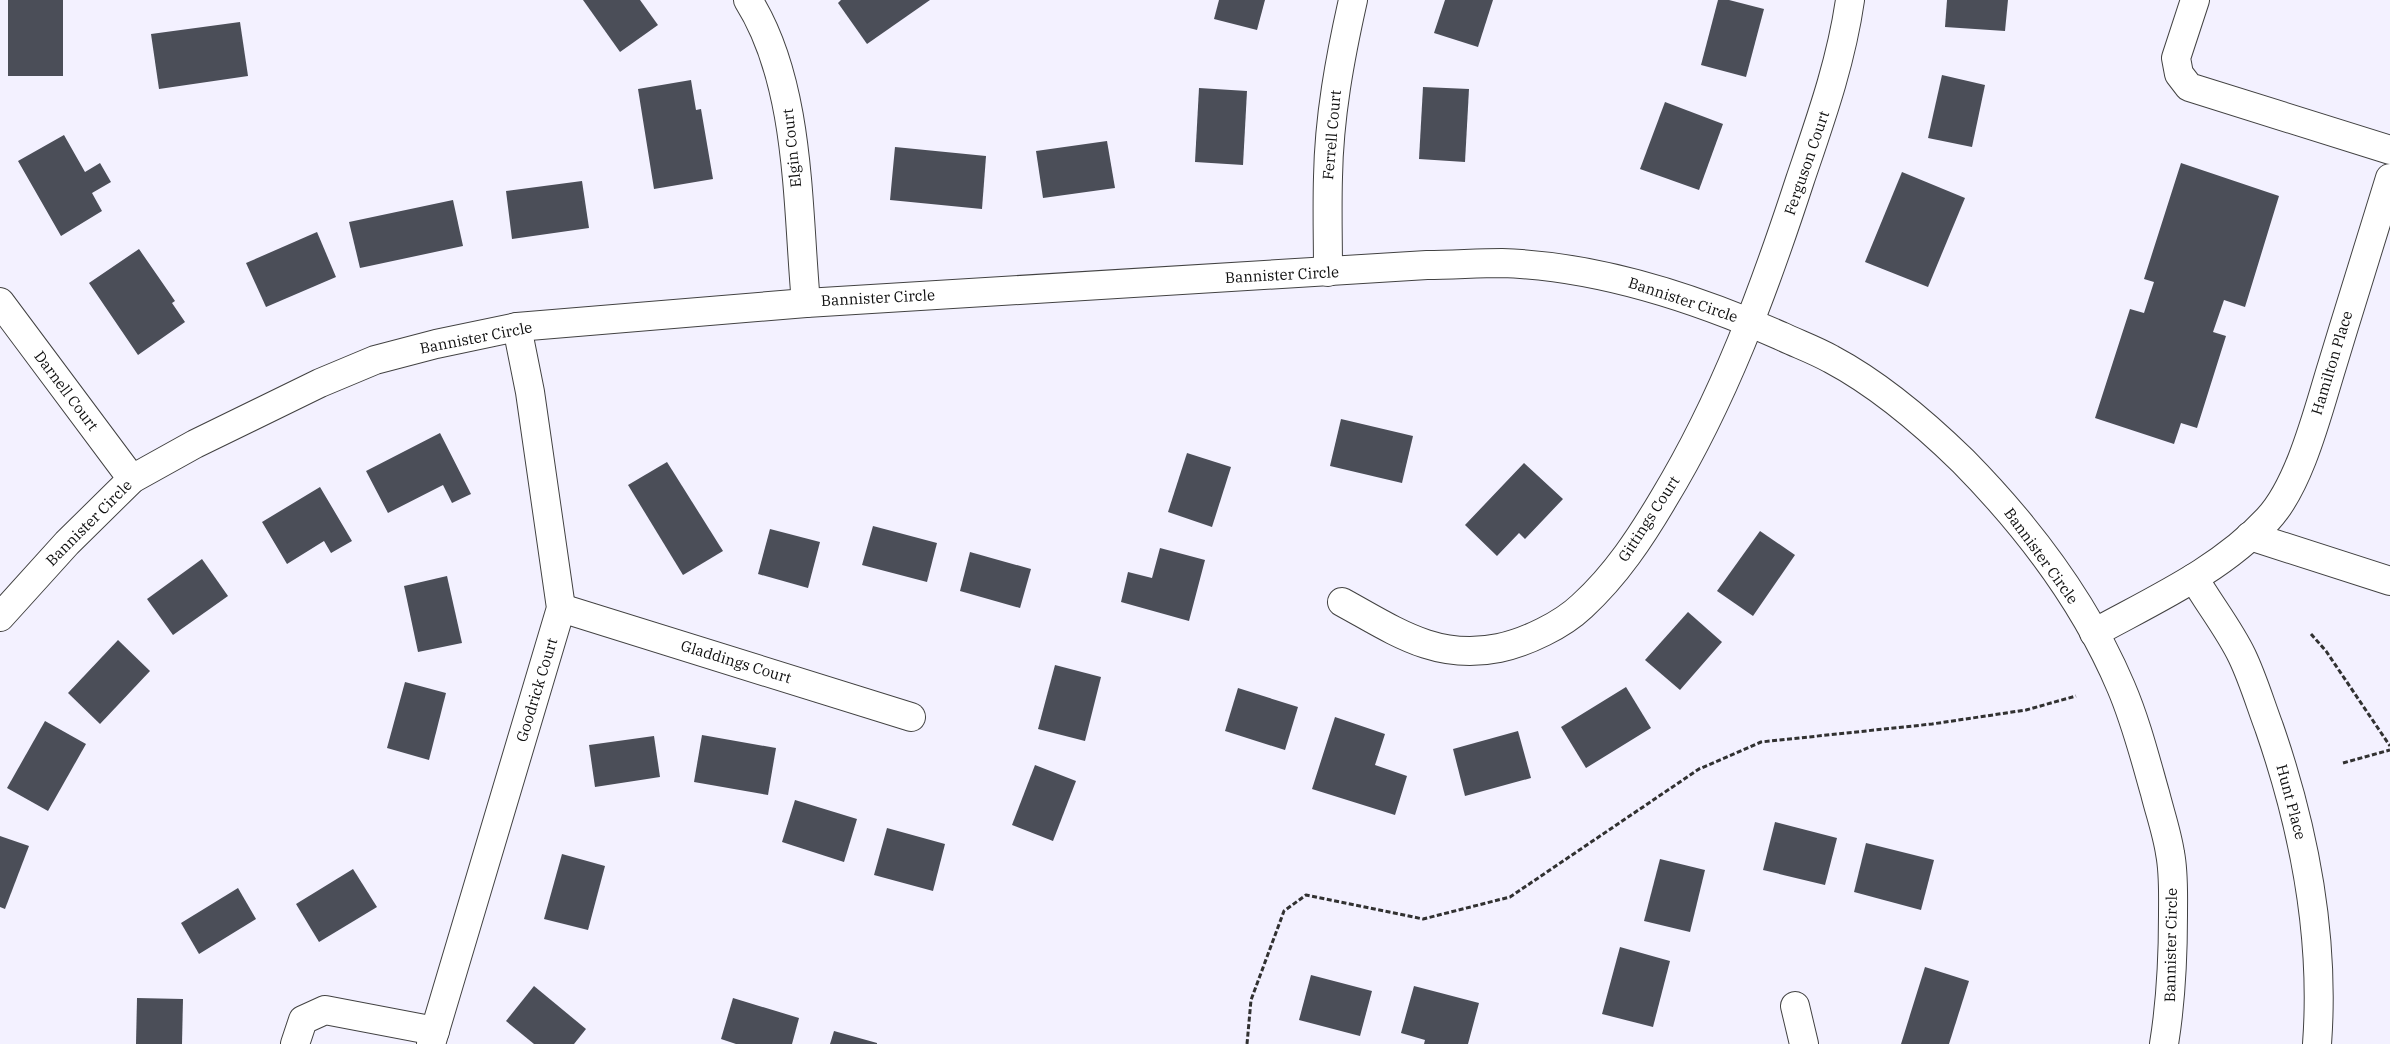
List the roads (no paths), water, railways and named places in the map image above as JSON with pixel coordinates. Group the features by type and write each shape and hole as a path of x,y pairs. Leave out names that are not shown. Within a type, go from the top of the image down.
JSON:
{"street":[{"name":"Elgin Court","path":"748,0 766,32 784,87 793,143 806,303"},
{"name":"Ferrell Court","path":"1328,272 1328,175 1333,111 1342,49 1353,0"},
{"name":"Ferguson Court","path":"1749,322 1775,259 1826,105 1841,50 1850,0"},
{"path":"2195,0 2176,58 2178,74 2189,87 2390,150"},
{"name":"Hamilton Place","path":"2094,633 2194,578 2250,536 2269,518 2285,496 2306,447 2390,178"},
{"name":"Bannister Circle","path":"0,617 67,543 132,479 195,444 320,383 375,360 436,344 517,327 806,303 1428,265 1503,263 1567,270 1626,280 1687,299 1749,322 1832,360 1892,399 1933,432 2023,526 2064,583 2094,633 2121,687 2141,740 2171,854 2173,943 2171,1002 2164,1044"},
{"name":"Darnell Court","path":"0,302 132,479"},
{"name":"Gittings Court","path":"1342,602 1410,638 1433,647 1464,652 1500,648 1525,639 1548,629 1581,608 1608,580 1639,540 1682,468 1728,379 1749,322"},
{"name":"Goodrick Court","path":"433,1037 561,608 530,392 517,327"},
{"path":"2250,536 2390,581"},
{"name":"Hunt Place","path":"2194,578 2241,655 2285,773 2303,849 2316,935 2320,1006 2317,1044"},
{"name":"Gladdings Court","path":"561,608 911,717"},
{"path":"1795,1006 1804,1044"},
{"path":"294,1044 303,1020 325,1010 433,1037"}]}
